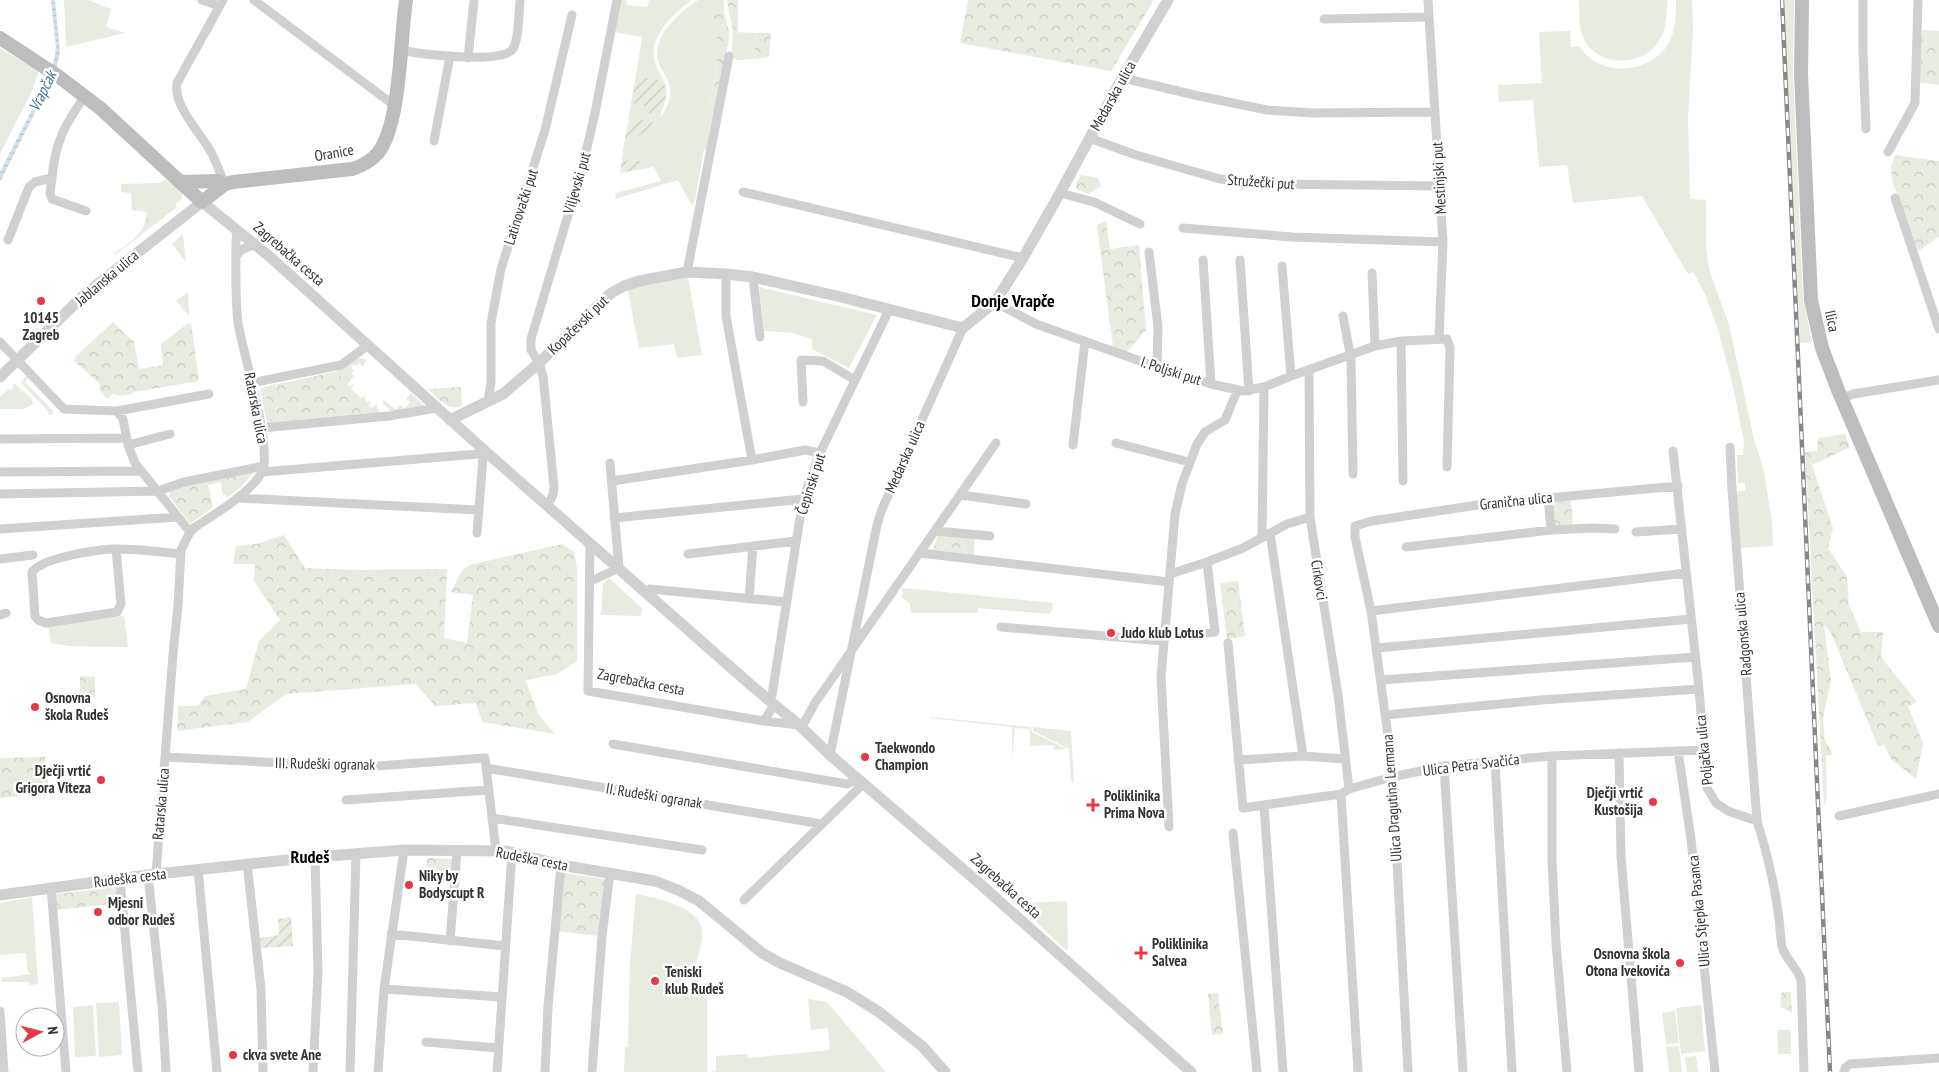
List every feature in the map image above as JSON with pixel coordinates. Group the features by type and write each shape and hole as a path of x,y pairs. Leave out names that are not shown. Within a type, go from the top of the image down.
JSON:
{"main road":[{"name":"Oranice","path":"202,202 224,184 238,180 346,170 362,166 373,158 382,146 395,106 406,0"},
{"name":"Ilica","path":"1802,0 1801,74 1811,300 1822,348 1841,399 1939,626"},
{"name":"Zagrebačka cesta","path":"0,38 58,76 114,119 202,202"},
{"path":"180,182 217,181 224,184"}],"street":[{"path":"202,0 221,3 177,83 176,90 182,108 211,152 224,184"},
{"path":"254,0 395,106"},
{"path":"468,58 474,0"},
{"path":"400,50 468,58 505,54 511,51 516,44 520,0"},
{"name":"Viljevski put","path":"539,363 531,350 531,339 582,165 595,113 617,0"},
{"name":"Medarska ulica","path":"830,755 879,517 963,328 995,302 1023,258 1168,0"},
{"name":"Mestinjski put","path":"1428,0 1443,242 1439,338"},
{"path":"1863,0 1862,53 1866,128"},
{"path":"1888,152 1915,103 1918,0"},
{"name":"Latinovački put","path":"488,401 491,382 491,323 501,269 545,130 572,15"},
{"path":"1324,19 1429,17"},
{"path":"434,141 450,56"},
{"path":"687,272 729,56"},
{"path":"1123,78 1267,110 1313,113 1435,112"},
{"path":"85,96 68,120 61,134 53,161 50,193 52,199 86,210"},
{"name":"Stružečki put","path":"1089,138 1136,156 1220,179 1265,184 1439,186"},
{"path":"8,240 29,187 34,182 52,178"},
{"path":"743,192 1023,258"},
{"path":"1060,193 1094,202 1140,224"},
{"path":"1895,198 1939,329"},
{"name":"Zagrebačka cesta","path":"202,202 284,269 436,408 799,725 830,755 992,895 1191,1072"},
{"name":"Jablanska ulica","path":"0,377 85,294 202,202"},
{"path":"1183,228 1292,238 1443,242"},
{"name":"Ratarska ulica","path":"237,231 238,322 262,428 265,451 263,469"},
{"path":"236,256 241,250 255,244"},
{"path":"1149,252 1158,327 1157,367"},
{"path":"1204,260 1211,384"},
{"path":"1240,260 1249,391"},
{"path":"1282,266 1291,376"},
{"name":"Kopačevski put","path":"450,420 503,394 539,363 611,293 639,281 687,272 753,277 963,328"},
{"path":"1372,273 1375,346"},
{"path":"726,274 726,316 752,460"},
{"path":"753,277 760,337"},
{"name":"I. Poljski put","path":"995,302 1036,324 1157,367 1238,391 1264,388 1291,376 1375,346 1400,341 1439,338"},
{"name":"Čepinski put","path":"771,702 803,499 820,453 889,310"},
{"path":"1343,316 1350,355 1353,474"},
{"path":"1439,338 1447,339 1450,348 1447,466"},
{"path":"1073,445 1085,341"},
{"path":"1400,341 1403,481"},
{"path":"0,342 64,409 117,411 210,394"},
{"path":"252,383 342,365 367,346"},
{"path":"803,402 801,360 823,361 856,380"},
{"path":"539,363 554,487 548,506"},
{"name":"Cirkovci","path":"1309,370 1310,517 1345,759 1358,1072"},
{"path":"1841,399 1853,394 1939,380"},
{"path":"1264,388 1266,535 1303,756"},
{"path":"1169,827 1162,725 1161,677 1176,514 1189,462 1202,435 1225,420 1238,391"},
{"path":"262,428 389,416 436,408"},
{"path":"117,411 123,419 127,441 140,471 190,532 237,498 252,485 263,469"},
{"path":"0,439 127,441 170,434"},
{"path":"799,725 804,723 815,704 996,443"},
{"path":"1116,443 1189,462"},
{"name":"Radgonska ulica","path":"1730,447 1757,821"},
{"path":"612,481 805,450 820,453"},
{"path":"0,494 158,491 184,482 263,469 478,454 485,451 477,533"},
{"name":"Poljačka ulica","path":"1674,451 1699,689 1707,788 1712,799 1728,811 1757,821"},
{"path":"591,581 619,568 610,463"},
{"path":"0,472 140,471"},
{"name":"Granična ulica","path":"1355,526 1364,522 1484,504 1678,486"},
{"path":"960,495 1026,504"},
{"path":"1548,497 1551,530"},
{"path":"237,498 478,510"},
{"path":"614,518 803,499"},
{"path":"0,529 178,517"},
{"path":"920,553 1169,578 1244,548 1287,524 1310,517"},
{"name":"Ulica Dragutina Lermana","path":"1355,526 1355,537 1377,648 1392,766 1408,1072"},
{"path":"1406,547 1551,530 1615,529"},
{"path":"1636,532 1682,529"},
{"path":"936,531 990,536"},
{"name":"Ratarska ulica","path":"166,1072 152,875 165,757 181,554 190,532"},
{"path":"688,554 796,541"},
{"name":"Zagrebačka cesta","path":"590,544 591,581 588,691 764,721 799,725"},
{"path":"749,599 754,546"},
{"path":"116,549 121,604 117,612 46,623 38,620 35,616 32,572 34,569 59,558 116,549 181,554"},
{"path":"0,559 33,554"},
{"path":"1198,634 1215,632 1207,562"},
{"path":"1371,611 1686,573"},
{"path":"650,589 786,602"},
{"path":"1377,648 1691,619"},
{"path":"1001,627 1163,641"},
{"path":"1228,643 1238,760 1303,756 1345,759"},
{"path":"1381,680 1695,657"},
{"path":"1386,715 1541,700 1699,689"},
{"path":"764,721 771,702"},
{"path":"612,744 847,784 861,781"},
{"name":"Ulica Petra Svačića","path":"1238,760 1243,808 1345,791 1392,777 1444,766 1552,756 1704,750"},
{"name":"Ulica Stjepka Pasanca","path":"1678,751 1692,839 1715,1072"},
{"path":"1619,753 1621,857 1639,1072"},
{"path":"1552,756 1553,888 1567,1072"},
{"name":"III. Rudeški ogranak","path":"165,757 364,767 486,763"},
{"path":"1495,761 1512,1072"},
{"path":"486,763 496,851"},
{"name":"II. Rudeški ogranak","path":"486,763 822,824"},
{"path":"1444,766 1462,1072"},
{"path":"744,900 822,824 861,781"},
{"path":"346,800 488,790"},
{"path":"1839,816 1939,794"},
{"path":"1264,806 1283,1072"},
{"path":"492,818 702,850"},
{"path":"1757,821 1767,856 1783,948 1801,980 1804,1072"},
{"path":"1233,833 1257,1072"},
{"path":"378,1072 384,989 404,850"},
{"name":"Rudeška cesta","path":"0,895 247,863 315,857 404,850 496,851 512,853 561,865 667,885 698,901 762,953 780,964 847,992 879,1012 922,1047 945,1072"},
{"path":"450,941 457,851"},
{"path":"497,1072 512,853"},
{"path":"350,1072 356,854"},
{"path":"313,1072 318,972 315,857"},
{"path":"247,863 261,989 263,1072"},
{"path":"545,1072 548,1007 561,865"},
{"path":"198,869 217,1072"},
{"path":"592,1072 602,936 610,873"},
{"path":"120,879 138,1072"},
{"path":"51,888 66,1072"},
{"path":"391,934 505,946"},
{"path":"384,989 502,997"},
{"path":"0,1010 4,1072"},
{"path":"426,1042 498,1048"},
{"path":"1844,1072 1850,1064 1939,1058"}],"green space":[{"path":"64,0 88,0 111,9 106,27 125,33 66,47"},
{"path":"621,0 626,0 627,5 647,7 649,0 692,0 671,17 656,40 654,58 658,71 666,83 663,80 636,76 642,37 615,32"},
{"path":"698,0 713,0 714,22 717,26 717,66 712,94 708,103 717,105 713,121 711,122 708,150 704,149 695,201 692,206 678,180 615,199 616,193 661,181 654,167 643,169 641,161 622,160 624,144 629,145 630,138 652,122 637,119 636,124 628,123 631,103 651,107 649,114 660,115 661,117 668,104 670,86 658,61 659,43 663,34 676,18"},
{"path":"713,0 724,0 724,12 729,31 717,105 708,104 712,95 717,66 717,26 714,22"},
{"path":"727,0 738,0 738,33 733,32"},
{"path":"968,0 1154,0 1111,71 960,43"},
{"path":"1579,0 1667,0 1667,16 1664,31 1659,41 1651,50 1641,56 1619,61 1607,58 1588,46 1582,35"},
{"path":"1676,0 1692,0 1693,29 1688,118 1690,199 1706,200 1706,247 1709,269 1729,325 1754,439 1764,472 1772,522 1773,546 1740,548 1736,492 1745,490 1745,483 1738,483 1737,455 1743,455 1744,442 1733,386 1718,330 1706,296 1693,272 1688,274 1642,196 1573,203 1567,165 1539,167 1533,100 1499,102 1498,85 1542,83 1539,32 1570,31 1571,47 1579,46 1588,57 1600,64 1613,68 1641,65 1654,59 1664,50 1671,38 1675,24"},
{"path":"1784,0 1794,0 1793,75 1803,297 1812,342 1800,343"},
{"path":"1922,30 1939,31 1939,85 1918,82"},
{"path":"733,32 757,33 754,59 738,60 731,58"},
{"path":"757,33 771,33 769,57 754,59"},
{"path":"0,48 39,71 31,93 0,154"},
{"path":"636,76 663,80 666,93 660,115 649,114 650,107 631,103"},
{"path":"637,119 653,122 643,133 637,137 630,138 629,145 624,144 628,123 636,124"},
{"path":"1895,155 1939,161 1939,237 1918,251 1892,180 1891,166"},
{"path":"622,160 642,161 643,169 620,173"},
{"path":"1081,175 1098,178 1101,186 1089,194 1076,189 1076,184"},
{"path":"169,179 179,188 182,197 175,205 177,207 168,214 166,211 132,209 131,193 121,192 121,184 158,183"},
{"path":"132,209 166,211 168,214 115,255 136,237 144,226 147,212"},
{"path":"1106,221 1110,249 1139,245 1146,330 1127,352 1113,347 1097,225"},
{"path":"183,234 186,262 172,244"},
{"path":"688,277 702,355 677,358 674,344 639,348 628,291 631,288"},
{"path":"759,287 877,315 849,368 812,349 812,339 793,333 764,331"},
{"path":"188,293 189,316 176,301"},
{"path":"113,322 134,342 139,369 163,365 161,344 191,323 199,381 134,392 124,396 113,394 107,399 99,389 100,384 74,361 76,356"},
{"path":"359,358 366,361 363,367 359,363 351,367 354,371 351,374 354,376 347,385 349,387 354,384 351,389 361,398 366,395 364,399 368,402 371,399 369,405 372,408 376,404 380,413 358,415 326,374 339,371 338,369"},
{"path":"339,371 344,386 377,414 271,422 264,387"},
{"path":"27,375 29,377 25,382 53,411 52,415 48,415 49,412 22,384 21,382"},
{"path":"15,384 32,399 33,404 24,409 0,409 0,397 8,389 10,391 14,387 12,385"},
{"path":"274,384 283,388 302,420 267,423 260,389"},
{"path":"461,387 462,406 457,407 447,406 428,389"},
{"path":"411,393 426,407 392,412 383,404 383,399 396,410 400,405 405,409 410,402 406,399"},
{"path":"1845,434 1850,447 1812,465 1833,528 1828,548 1847,577 1849,605 1861,632 1883,632 1881,657 1917,702 1908,706 1923,743 1916,779 1891,759 1884,745 1878,746 1831,633 1824,625 1831,681 1823,718 1825,740 1833,754 1826,756 1827,797 1824,805 1805,452 1817,451 1818,438"},
{"path":"255,470 242,486 227,498 226,495 223,496 221,482 208,485 213,507 190,524 169,496 171,489"},
{"path":"1571,498 1573,526 1554,526 1551,501"},
{"path":"284,535 305,568 357,570 447,569 444,638 467,643 473,595 451,592 462,570 470,565 562,544 574,552 577,569 577,661 557,674 525,680 539,715 555,734 482,722 476,703 435,706 416,684 286,694 248,722 177,731 178,706 198,706 205,696 246,689 259,641 280,620 254,581 255,564 233,564 236,546 256,544"},
{"path":"938,535 975,538 974,555 933,550"},
{"path":"609,578 642,608 641,616 601,615 603,583"},
{"path":"1238,581 1245,636 1227,639 1220,583"},
{"path":"901,588 1053,603 1052,612 1049,614 978,608 978,613 911,613 910,604 901,597 903,593"},
{"path":"124,616 128,647 70,646 51,643 48,626"},
{"path":"80,676 95,677 95,697 80,697"},
{"path":"931,717 1031,727 1032,732 1066,749 1054,750 1053,745 1030,746 1030,729 1015,728 1012,757 1012,727"},
{"path":"1033,727 1071,731 1074,785 1071,779 1069,749 1033,731"},
{"path":"45,757 49,793 0,798 0,758"},
{"path":"427,858 455,859 453,880 426,876"},
{"path":"564,873 605,879 598,936 557,931"},
{"path":"117,887 119,903 56,910 55,894"},
{"name":"Teniski klub Rudeš","path":"636,894 665,901 685,909 694,915 699,922 702,936 695,970 681,971 678,990 707,990 707,1072 624,1072 625,1047 628,1047 630,962"},
{"path":"1019,896 1023,897 1025,903 1067,901 1068,950 1013,901"},
{"path":"32,897 38,984 30,985 29,982 1,982 2,978 31,974 28,972 26,953 0,955 0,903"},
{"path":"291,917 293,946 261,948 260,938 279,935 278,919"},
{"path":"1782,992 1791,992 1792,1013 1780,1007"},
{"path":"1218,993 1223,1034 1212,1035 1208,994"},
{"path":"808,999 827,1002 886,1072 711,1072 716,1071 716,1056 747,1054 748,1058 830,1050 828,1028 811,1030"},
{"path":"119,1002 122,1055 99,1057 96,1003"},
{"path":"93,1005 96,1056 75,1057 73,1007"},
{"path":"1701,1005 1705,1051 1681,1054 1676,1008"},
{"path":"1675,1011 1679,1043 1666,1044 1662,1013"},
{"path":"1777,1030 1791,1030 1791,1054 1778,1054"},
{"path":"1679,1046 1682,1072 1669,1072 1666,1047"},
{"path":"1696,1056 1698,1072 1687,1072 1685,1057"}],"water":[{"name":"Vrapčak","path":"51,0 55,0 60,52 57,65 50,83 0,182 0,172 41,92 54,60 56,47"}],"railway":[{"path":"1782,0 1830,1072"}],"place":[{"name":"10145 Zagreb","path":"41,301"},
{"name":"Judo klub Lotus","path":"1111,633"},
{"name":"Osnovna škola Rudeš","path":"35,707"},
{"name":"Taekwondo Champion","path":"865,757"},
{"name":"Dječji vrtić Grigora Viteza","path":"101,780"},
{"name":"Dječji vrtić Kustošija","path":"1653,802"},
{"name":"Poliklinika Prima Nova","path":"1093,805"},
{"name":"Niky by Bodyscupt R","path":"409,885"},
{"name":"Mjesni odbor Rudeš","path":"98,912"},
{"name":"Poliklinika Salvea","path":"1141,953"},
{"name":"Osnovna škola Otona Ivekovića","path":"1680,963"},
{"name":"Teniski klub Rudeš","path":"655,981"},
{"name":"ckva svete Ane","path":"233,1055"}],"district":[{"name":"Donje Vrapče","path":"1013,301"},
{"name":"Rudeš","path":"310,857"}]}
